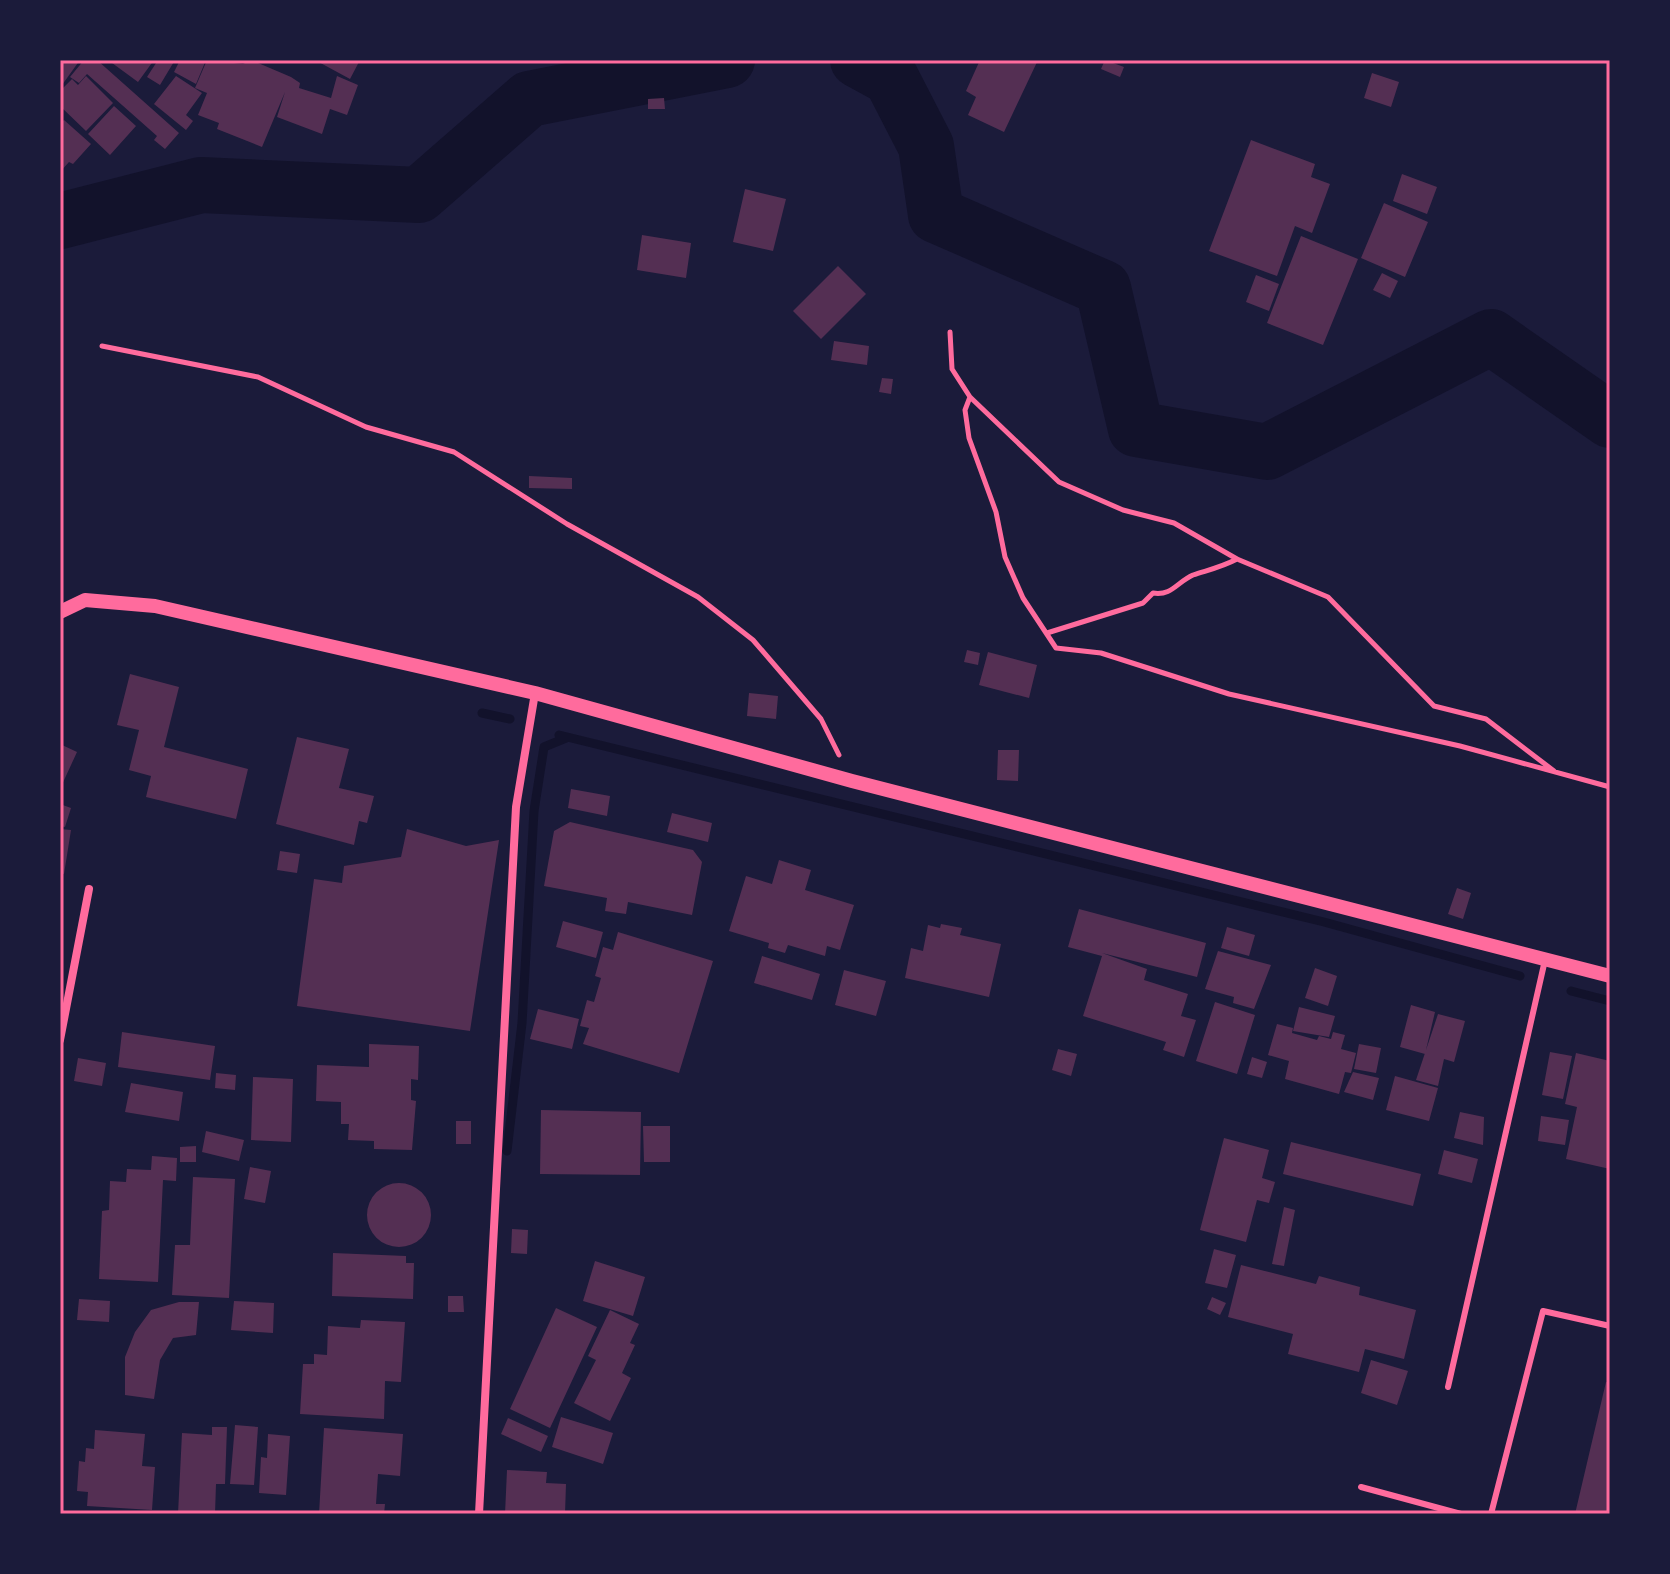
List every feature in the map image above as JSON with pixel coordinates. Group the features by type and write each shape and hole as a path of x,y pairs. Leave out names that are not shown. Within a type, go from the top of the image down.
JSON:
{"street":[{"path":"60,612 85,600 155,606 535,693 852,781 1610,976"},
{"path":"479,1514 516,807 535,693"},
{"path":"60,1040 89,889"}],"lane":[{"path":"1448,1387 1545,960"},
{"path":"1491,1514 1543,1311 1610,1326"},
{"path":"1361,1487 1461,1514"}],"path":[{"path":"950,332 952,369 970,397 1059,482 1123,510 1174,523 1237,559 1328,597 1434,706 1486,719 1558,774"},
{"path":"102,346 258,377 366,427 454,452 567,524 698,597 753,640 821,719 852,781"},
{"path":"970,397 965,410 969,438 996,512 1005,557 1023,598 1056,648 1101,653 1149,671 1229,694 1460,746 1610,787"},
{"path":"1047,633 1143,603 1153,593 1163,594 1178,588 1190,576 1214,571 1237,559"}],"building":[{"path":"60,60 80,60 62,85 60,83"},
{"path":"84,60 97,60 179,133 165,149 154,140 157,136 87,74 79,83 70,77"},
{"path":"108,60 154,60 138,82"},
{"path":"158,60 175,60 160,85 147,77"},
{"path":"180,60 206,60 196,84 174,72"},
{"path":"207,60 243,64 251,60 291,77 300,83 299,88 331,98 337,76 358,85 347,115 330,109 322,134 277,117 285,92 262,147 217,129 219,123 198,115 207,93 195,88"},
{"path":"315,60 360,60 350,79"},
{"path":"980,60 1038,60 1004,132 968,115 976,97 966,91"},
{"path":"1105,60 1124,67 1120,77 1101,69"},
{"path":"1372,73 1399,82 1391,107 1364,98"},
{"path":"86,76 113,103 86,131 60,106 60,91 72,79 78,85"},
{"path":"176,76 202,93 186,115 193,121 186,130 154,104"},
{"path":"664,98 665,109 648,109 648,99"},
{"path":"114,106 136,126 110,155 88,134"},
{"path":"64,120 91,144 73,164 69,162 60,172 60,124"},
{"path":"1251,140 1315,164 1311,177 1330,184 1312,233 1295,226 1277,276 1209,251"},
{"path":"1402,174 1437,187 1427,214 1393,201"},
{"path":"745,189 786,199 773,251 733,242"},
{"path":"1384,203 1428,222 1405,277 1361,258"},
{"path":"642,235 691,243 686,278 637,270"},
{"path":"1301,236 1358,259 1323,345 1267,323"},
{"path":"838,266 866,294 821,339 793,311"},
{"path":"1382,273 1398,281 1390,298 1373,290"},
{"path":"1256,275 1279,284 1269,311 1246,302"},
{"path":"834,341 869,346 867,365 831,360"},
{"path":"882,378 893,379 891,394 879,392"},
{"path":"529,476 572,478 572,489 529,488"},
{"path":"967,650 980,653 978,665 964,662"},
{"path":"988,652 1037,665 1029,698 979,685"},
{"path":"130,674 179,687 164,747 248,769 236,819 146,797 151,776 129,770 139,730 117,725"},
{"path":"749,693 778,696 776,719 747,716"},
{"path":"297,737 349,749 339,788 374,796 367,823 359,821 354,845 276,824"},
{"path":"60,744 77,752 60,789"},
{"path":"998,750 1019,750 1018,781 997,780"},
{"path":"571,789 610,796 607,816 568,808"},
{"path":"60,804 71,808 65,827 60,826"},
{"path":"672,813 712,823 708,842 667,832"},
{"path":"570,822 693,850 702,862 692,915 628,902 626,914 605,911 607,898 544,886 554,831"},
{"path":"60,829 71,830 64,874 60,873"},
{"path":"407,829 466,846 499,840 470,1031 297,1006 314,879 342,883 344,866 401,857"},
{"path":"280,851 300,854 297,873 277,870"},
{"path":"779,860 811,870 805,890 854,905 840,950 827,946 825,956 788,945 785,953 768,948 769,943 729,931 746,876 772,884"},
{"path":"1457,888 1471,893 1463,919 1448,914"},
{"path":"1079,909 1206,943 1197,977 1102,953 1147,969 1144,980 1188,994 1181,1016 1196,1020 1184,1057 1163,1050 1166,1042 1083,1016 1102,956 1068,947"},
{"path":"563,921 603,932 596,958 556,947"},
{"path":"941,924 962,928 960,935 1001,944 989,997 905,978 911,948 923,951 928,925 940,928"},
{"path":"1227,927 1255,935 1249,956 1221,948"},
{"path":"618,932 713,961 679,1073 583,1044 589,1028 580,1026 587,1000 594,1002 601,978 595,976 603,947 613,950"},
{"path":"1218,951 1271,965 1254,1009 1233,1003 1234,997 1205,989"},
{"path":"762,956 820,974 812,1000 754,983"},
{"path":"1315,968 1337,976 1328,1006 1305,998"},
{"path":"844,970 886,981 876,1016 835,1005"},
{"path":"1215,1002 1255,1015 1237,1074 1196,1061"},
{"path":"1411,1005 1435,1012 1425,1054 1400,1047"},
{"path":"1299,1007 1335,1016 1329,1037 1293,1031"},
{"path":"538,1009 579,1019 572,1049 530,1039"},
{"path":"1438,1014 1465,1021 1454,1062 1444,1059 1438,1086 1416,1080"},
{"path":"1277,1024 1293,1028 1292,1033 1317,1040 1319,1036 1331,1039 1333,1032 1345,1035 1341,1049 1356,1053 1351,1073 1345,1072 1339,1094 1285,1079 1289,1061 1268,1055"},
{"path":"122,1032 215,1046 210,1080 118,1067"},
{"path":"369,1044 419,1046 418,1080 411,1079 411,1100 416,1101 412,1150 374,1149 374,1141 348,1140 349,1124 341,1124 341,1102 316,1101 317,1065 369,1067"},
{"path":"1359,1044 1381,1048 1376,1073 1354,1069"},
{"path":"1058,1049 1077,1054 1071,1076 1052,1070"},
{"path":"1550,1052 1572,1056 1563,1099 1542,1095"},
{"path":"1576,1053 1610,1061 1610,1169 1566,1159 1577,1107 1565,1104"},
{"path":"1252,1057 1267,1062 1262,1078 1247,1074"},
{"path":"78,1058 106,1063 102,1086 74,1081"},
{"path":"1353,1072 1379,1078 1373,1100 1344,1092"},
{"path":"216,1073 236,1075 235,1090 215,1088"},
{"path":"1395,1076 1438,1088 1429,1121 1386,1110"},
{"path":"253,1077 293,1079 291,1142 251,1140"},
{"path":"131,1083 183,1092 179,1121 125,1112"},
{"path":"541,1110 641,1112 640,1175 540,1174"},
{"path":"1460,1112 1484,1117 1483,1145 1454,1138"},
{"path":"1541,1116 1569,1120 1565,1145 1538,1141"},
{"path":"456,1121 471,1121 471,1144 456,1144"},
{"path":"643,1126 670,1126 670,1162 644,1162"},
{"path":"206,1131 244,1140 239,1161 202,1152"},
{"path":"1224,1138 1269,1150 1262,1178 1275,1182 1269,1203 1257,1200 1246,1242 1200,1230"},
{"path":"1291,1142 1421,1174 1413,1206 1283,1174"},
{"path":"196,1146 196,1162 180,1162 180,1147"},
{"path":"1444,1150 1478,1159 1472,1183 1438,1174"},
{"path":"152,1156 177,1158 176,1181 163,1180 158,1282 99,1279 102,1211 109,1210 110,1181 126,1182 127,1169 151,1170"},
{"path":"250,1167 271,1171 265,1203 244,1199"},
{"path":"193,1177 235,1179 229,1298 172,1295 175,1245 190,1245"},
{"path":"399,1183 411,1185 422,1192 429,1203 429,1227 422,1238 411,1245 399,1247 387,1245 376,1238 369,1227 367,1215 369,1203 376,1192 387,1185"},
{"path":"1284,1207 1295,1210 1284,1266 1272,1264"},
{"path":"512,1229 528,1230 527,1254 511,1253"},
{"path":"1214,1249 1236,1255 1227,1288 1205,1283"},
{"path":"333,1253 406,1256 406,1263 414,1263 413,1299 332,1296"},
{"path":"595,1261 645,1277 633,1316 583,1301"},
{"path":"1241,1265 1316,1284 1319,1276 1360,1287 1359,1295 1416,1310 1404,1359 1365,1349 1359,1372 1288,1354 1293,1334 1228,1317"},
{"path":"448,1296 463,1296 464,1312 448,1312"},
{"path":"1212,1297 1226,1303 1220,1315 1207,1309"},
{"path":"79,1299 110,1301 109,1322 77,1320"},
{"path":"234,1301 274,1303 273,1333 231,1330"},
{"path":"179,1302 199,1302 196,1335 173,1338 160,1360 154,1399 125,1395 125,1357 135,1332 151,1310"},
{"path":"556,1308 597,1327 550,1428 510,1409"},
{"path":"610,1310 639,1324 630,1343 635,1345 622,1373 631,1378 610,1421 574,1403 596,1360 588,1356"},
{"path":"361,1320 405,1322 401,1382 385,1381 384,1419 300,1414 303,1364 314,1364 314,1354 327,1355 328,1326 360,1328"},
{"path":"1371,1360 1408,1371 1397,1405 1361,1393"},
{"path":"1606,1382 1610,1383 1610,1514 1575,1514"},
{"path":"561,1417 613,1433 603,1464 552,1447"},
{"path":"508,1418 548,1436 541,1452 501,1434"},
{"path":"235,1425 258,1427 254,1485 230,1484"},
{"path":"212,1427 227,1427 225,1484 216,1484 215,1514 178,1514 182,1433 212,1435"},
{"path":"324,1428 403,1434 400,1476 378,1474 376,1504 385,1504 384,1514 319,1514"},
{"path":"95,1430 145,1434 142,1466 155,1467 152,1510 87,1506 88,1492 77,1491 79,1461 85,1462 86,1448 94,1449"},
{"path":"268,1434 290,1436 286,1495 259,1493 261,1457 267,1458"},
{"path":"507,1470 547,1472 546,1483 566,1484 565,1514 505,1514"}],"waterway":[{"path":"60,221 201,185 419,195 529,99 727,60"},
{"path":"858,60 891,78 926,146 936,215 1103,288 1136,429 1267,452 1491,337 1610,420"},
{"path":"482,713 510,719"},
{"path":"559,735 1324,922 1520,976"},
{"path":"507,1151 522,1023 534,811 544,747 566,738"},
{"path":"1571,991 1610,1001"}]}
